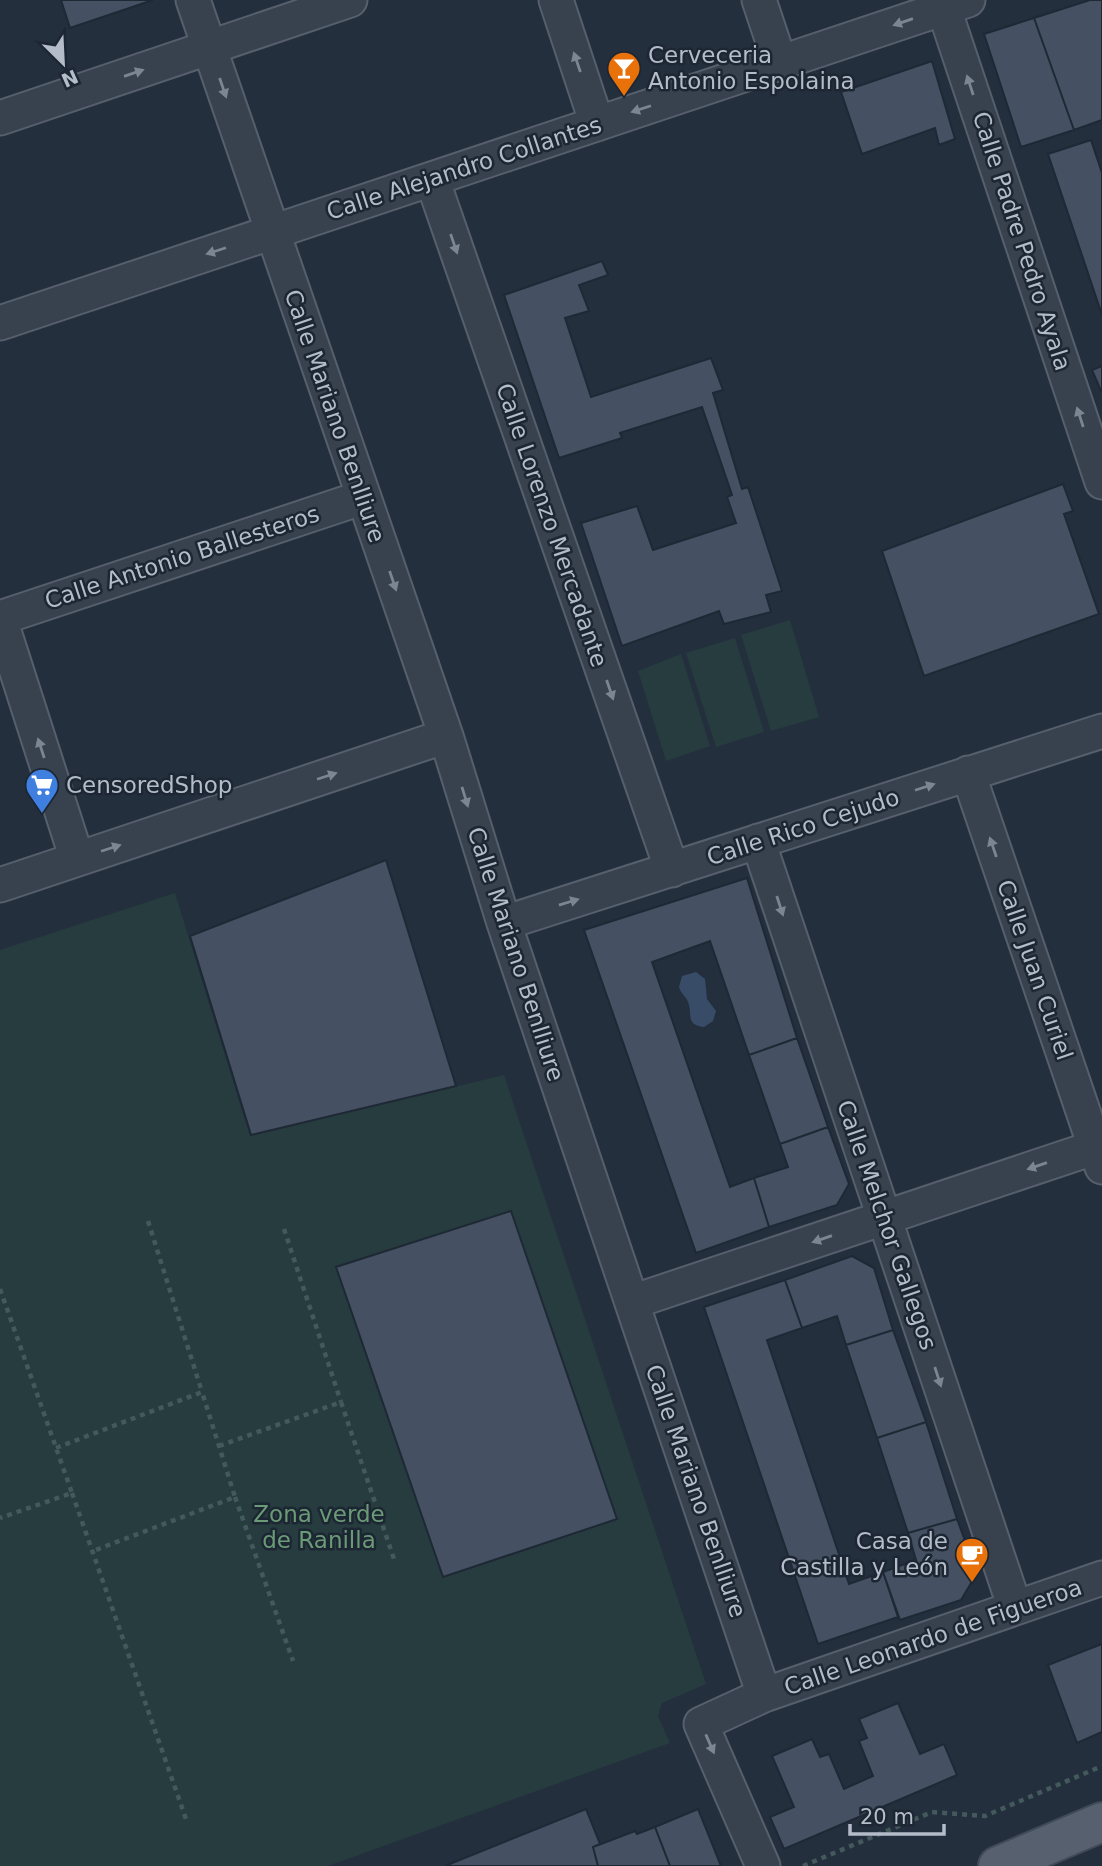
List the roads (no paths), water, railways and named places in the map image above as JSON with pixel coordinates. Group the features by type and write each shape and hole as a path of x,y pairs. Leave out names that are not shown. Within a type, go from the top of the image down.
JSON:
{"main road":[{"path":"998,1866 1102,1822"}],"street":[{"name":"Calle Mariano Benlliure","path":"193,0 446,736 504,923 764,1695"},
{"path":"0,118 350,0"},
{"path":"556,0 597,124"},
{"path":"760,0 780,63"},
{"name":"Calle Alejandro Collantes","path":"0,323 780,63 951,3"},
{"name":"Calle Padre Pedro Ayala","path":"951,3 1102,482"},
{"name":"Calle Lorenzo Mercadante","path":"432,179 672,870"},
{"name":"Calle Antonio Ballesteros","path":"0,619 364,497"},
{"path":"0,619 77,859"},
{"name":"Calle Rico Cejudo","path":"504,923 1102,731"},
{"path":"0,885 446,736"},
{"name":"Calle Juan Curiel","path":"968,773 1100,1153"},
{"name":"Calle Melchor Gallegos","path":"758,841 1015,1608"},
{"path":"632,1303 884,1218 1100,1153"},
{"name":"Calle Leonardo de Figueroa","path":"764,1695 1102,1578"},
{"path":"763,1866 701,1724 764,1695"}],"water":[{"path":"696,972 705,979 707,999 716,1011 713,1021 704,1027 692,1021 688,1002 679,987 682,976"}],"place":[{"name":"Cerveceria Antonio Espolaina","path":"624,98"},
{"name":"CensoredShop","path":"42,815"},
{"name":"Casa de Castilla y León","path":"972,1584"}],"park label":[{"name":"Zona verde de Ranilla","path":"319,1527"}]}
